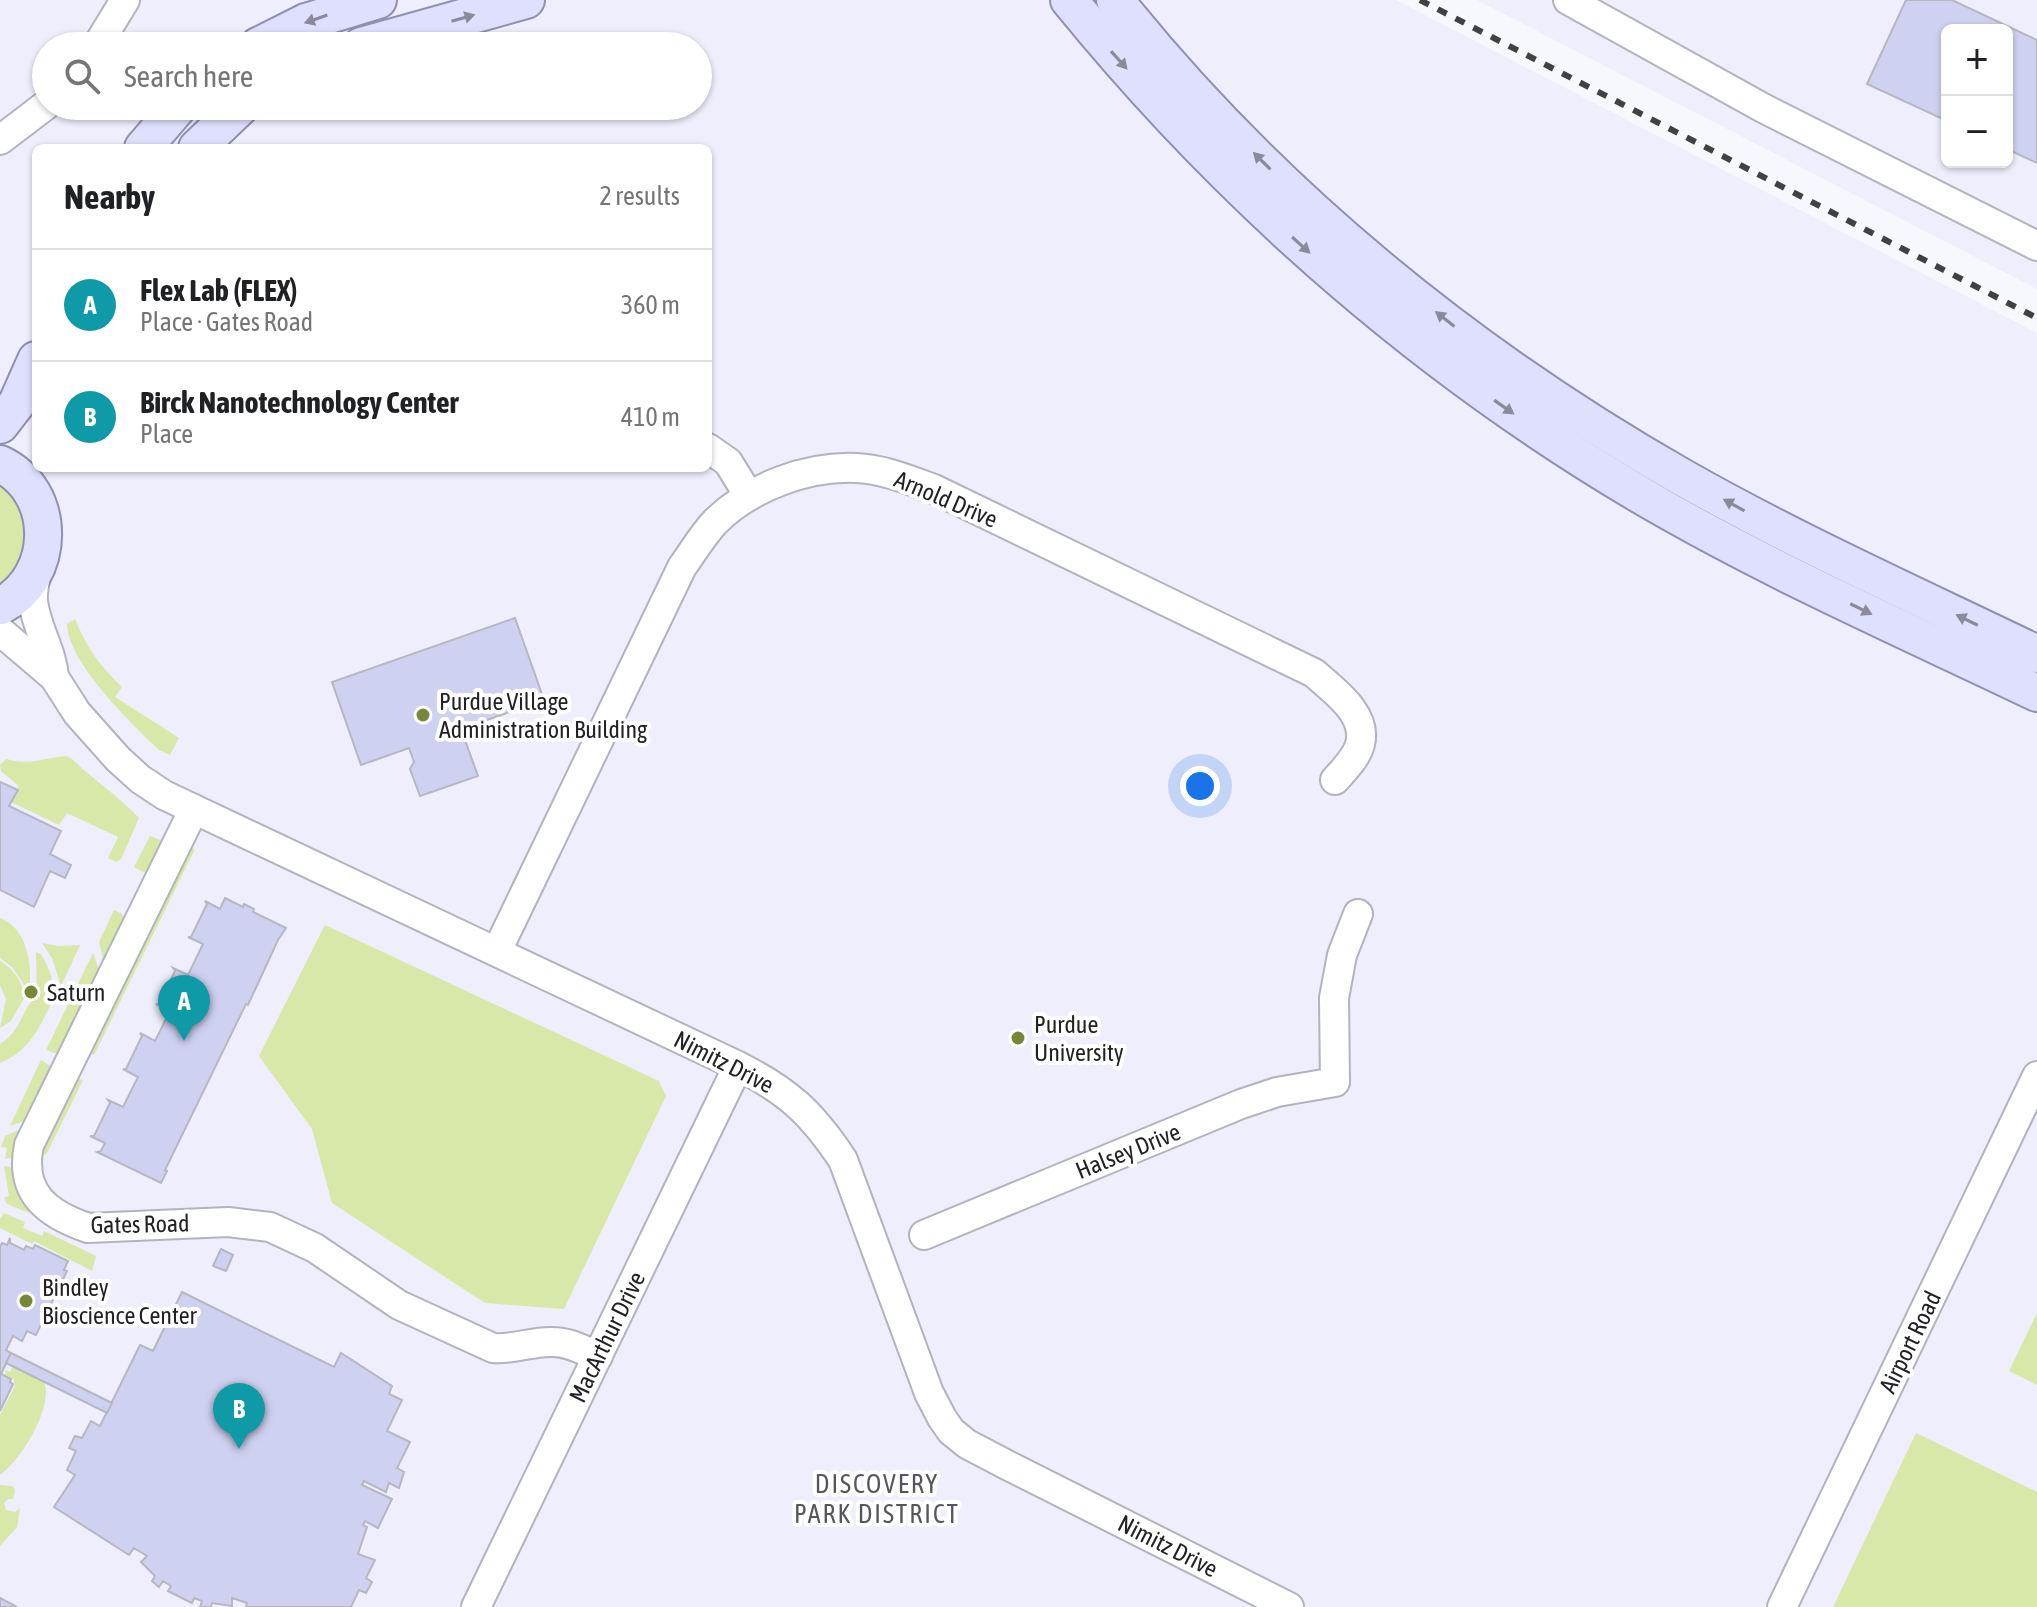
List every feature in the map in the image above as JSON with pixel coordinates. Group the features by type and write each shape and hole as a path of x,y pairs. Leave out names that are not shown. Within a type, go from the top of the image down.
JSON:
{"main road":[{"path":"286,32 306,22 378,0"},
{"path":"411,32 526,0"},
{"path":"1069,0 1105,45 1189,137 1254,202 1384,316 1448,367 1584,460 1663,508 1791,575 2037,693"},
{"path":"1115,0 1216,114 1276,175 1404,288 1520,375 1605,431 1745,511 2037,654"},
{"path":"146,144 167,120"},
{"path":"201,144 226,120"},
{"path":"0,425 17,403 32,369"},
{"path":"0,464 23,479 37,481 43,524 38,568 20,592 0,606"}],"street":[{"path":"106,32 125,0"},
{"path":"1568,0 1763,108 2037,246"},
{"path":"0,140 32,116"},
{"path":"712,451 728,462 749,496"},
{"name":"Arnold Drive","path":"497,951 682,567 716,521 749,496 791,478 824,470 857,468 899,476 960,501 1314,673 1347,702 1358,722 1361,742 1356,754 1335,780"},
{"name":"Nimitz Drive","path":"38,568 33,600 53,662 54,677"},
{"name":"Nimitz Drive","path":"0,631 54,677 77,713 118,759 155,789 738,1066 795,1100 821,1127 843,1160 929,1393 951,1431 999,1461 1289,1607"},
{"name":"Gates Road","path":"194,809 29,1145 28,1179 44,1206 88,1228 228,1222 270,1227 315,1248 399,1305 493,1348 508,1349 549,1342 571,1345 598,1356"},
{"name":"Halsey Drive","path":"924,1235 1241,1104 1277,1092 1335,1082 1334,998 1342,955 1358,914"},
{"name":"MacArthur Drive","path":"476,1607 738,1066"},
{"name":"Airport Road","path":"1782,1607 2037,1076"}],"shaded area":[{"name":"Purdue University","path":"0,0 1396,0 2037,333 2037,1607 0,1607"},
{"path":"1477,0 2037,0 2037,289"}],"green space":[{"path":"0,482 19,507 27,534 21,561 0,586"},
{"path":"75,619 94,656 122,687 115,697 179,738 170,755 159,750 133,724 89,674 70,640 67,624"},
{"path":"66,756 139,818 121,859 116,862 108,858 118,837 67,813 59,825 11,802 19,786 1,771 0,765 6,759 31,762"},
{"path":"150,836 163,841 148,871 143,872 134,867"},
{"path":"190,848 195,849 94,1055 90,1053"},
{"path":"114,910 122,914 125,922 104,963 99,942"},
{"path":"0,918 16,929 25,945 30,984 25,986 13,968 0,958"},
{"path":"325,925 659,1081 666,1096 564,1309 485,1303 332,1203 312,1129 259,1056"},
{"path":"42,943 80,945 61,986 52,958"},
{"path":"36,952 41,954 49,970 54,988 53,1000 27,1045 0,1063 0,1044 13,1033 37,996"},
{"path":"93,953 100,973 60,1055 46,1050"},
{"path":"0,961 17,976 24,998 11,1021 0,1028 6,999 0,985"},
{"path":"41,1060 54,1068 32,1118 10,1126"},
{"path":"77,1079 83,1080 46,1155 42,1154"},
{"path":"28,1126 16,1157 5,1159 7,1148 1,1147 5,1136"},
{"path":"4,1166 13,1168 29,1213 7,1204 4,1198 9,1196"},
{"path":"4,1213 25,1222 23,1228 42,1236 44,1231 96,1256 92,1271 34,1241 32,1244 0,1228"},
{"path":"2037,1313 2037,1385 2009,1371"},
{"path":"13,1367 44,1382 46,1393 34,1432 17,1458 0,1475 0,1415 15,1386 14,1379 5,1375 6,1370 10,1372"},
{"path":"1916,1433 2037,1492 2037,1607 1833,1607"},
{"path":"0,1485 12,1486 15,1490 13,1499 4,1503 6,1510 15,1512 20,1508 17,1527 0,1546"}],"building":[{"path":"1906,0 1952,0 2003,24 1941,24 1941,118 1867,84"},
{"path":"2013,29 2037,40 2037,163 2013,152"},
{"name":"Purdue Village Administration Building","path":"515,618 544,700 461,729 478,776 420,796 410,769 414,762 409,748 361,765 332,682"},
{"path":"0,782 18,790 9,806 61,831 50,854 71,865 65,878 50,871 34,907 0,890"},
{"path":"225,898 243,907 244,904 254,909 253,912 286,928 246,1004 161,1183 97,1152 105,1143 90,1136 94,1136 110,1103 108,1100 123,1107 138,1077 123,1069 126,1069 142,1036 140,1033 155,1041 170,1011 156,1004 159,1004 175,971 173,968 188,975 203,944 188,937 191,937 207,904 205,901 220,909"},
{"name":"Bindley Bioscience Center","path":"10,1238 10,1243 24,1250 26,1246 33,1249 35,1245 68,1261 64,1270 67,1271 36,1335 27,1331 22,1341 13,1336 6,1350 11,1353 1,1374 11,1379 13,1384 0,1411 0,1246 2,1243 7,1245"},
{"path":"221,1249 233,1255 226,1271 213,1266"},
{"path":"182,1292 334,1367 341,1353 392,1386 389,1394 402,1400 387,1431 410,1442 397,1468 404,1472 399,1488 389,1483 386,1492 364,1481 362,1485 392,1499 378,1528 365,1521 363,1525 367,1527 358,1554 375,1560 366,1578 372,1582 366,1593 359,1590 351,1607 246,1607 247,1603 232,1598 232,1606 212,1603 211,1607 200,1607 202,1601 194,1598 192,1603 168,1591 171,1586 163,1581 159,1587 152,1581 155,1576 141,1562 147,1556 134,1548 129,1555 54,1507 75,1475 67,1470 76,1451 69,1448 75,1436 82,1438 91,1421 100,1426 140,1345 153,1351"},
{"path":"11,1353 112,1403 107,1413 6,1363"},
{"path":"0,1598 17,1607 0,1607"}],"railway":[{"path":"1420,0 2037,318"}],"place":[{"name":"Purdue Village Administration Building","path":"423,715"},
{"name":"Saturn","path":"31,992"},
{"name":"Purdue University","path":"1018,1038"},
{"name":"Flex Lab (FLEX)","path":"184,1041"},
{"name":"Bindley Bioscience Center","path":"26,1301"},
{"name":"Birck Nanotechnology Center","path":"239,1449"}],"district":[{"name":"DISCOVERY PARK DISTRICT","path":"877,1499"}]}
